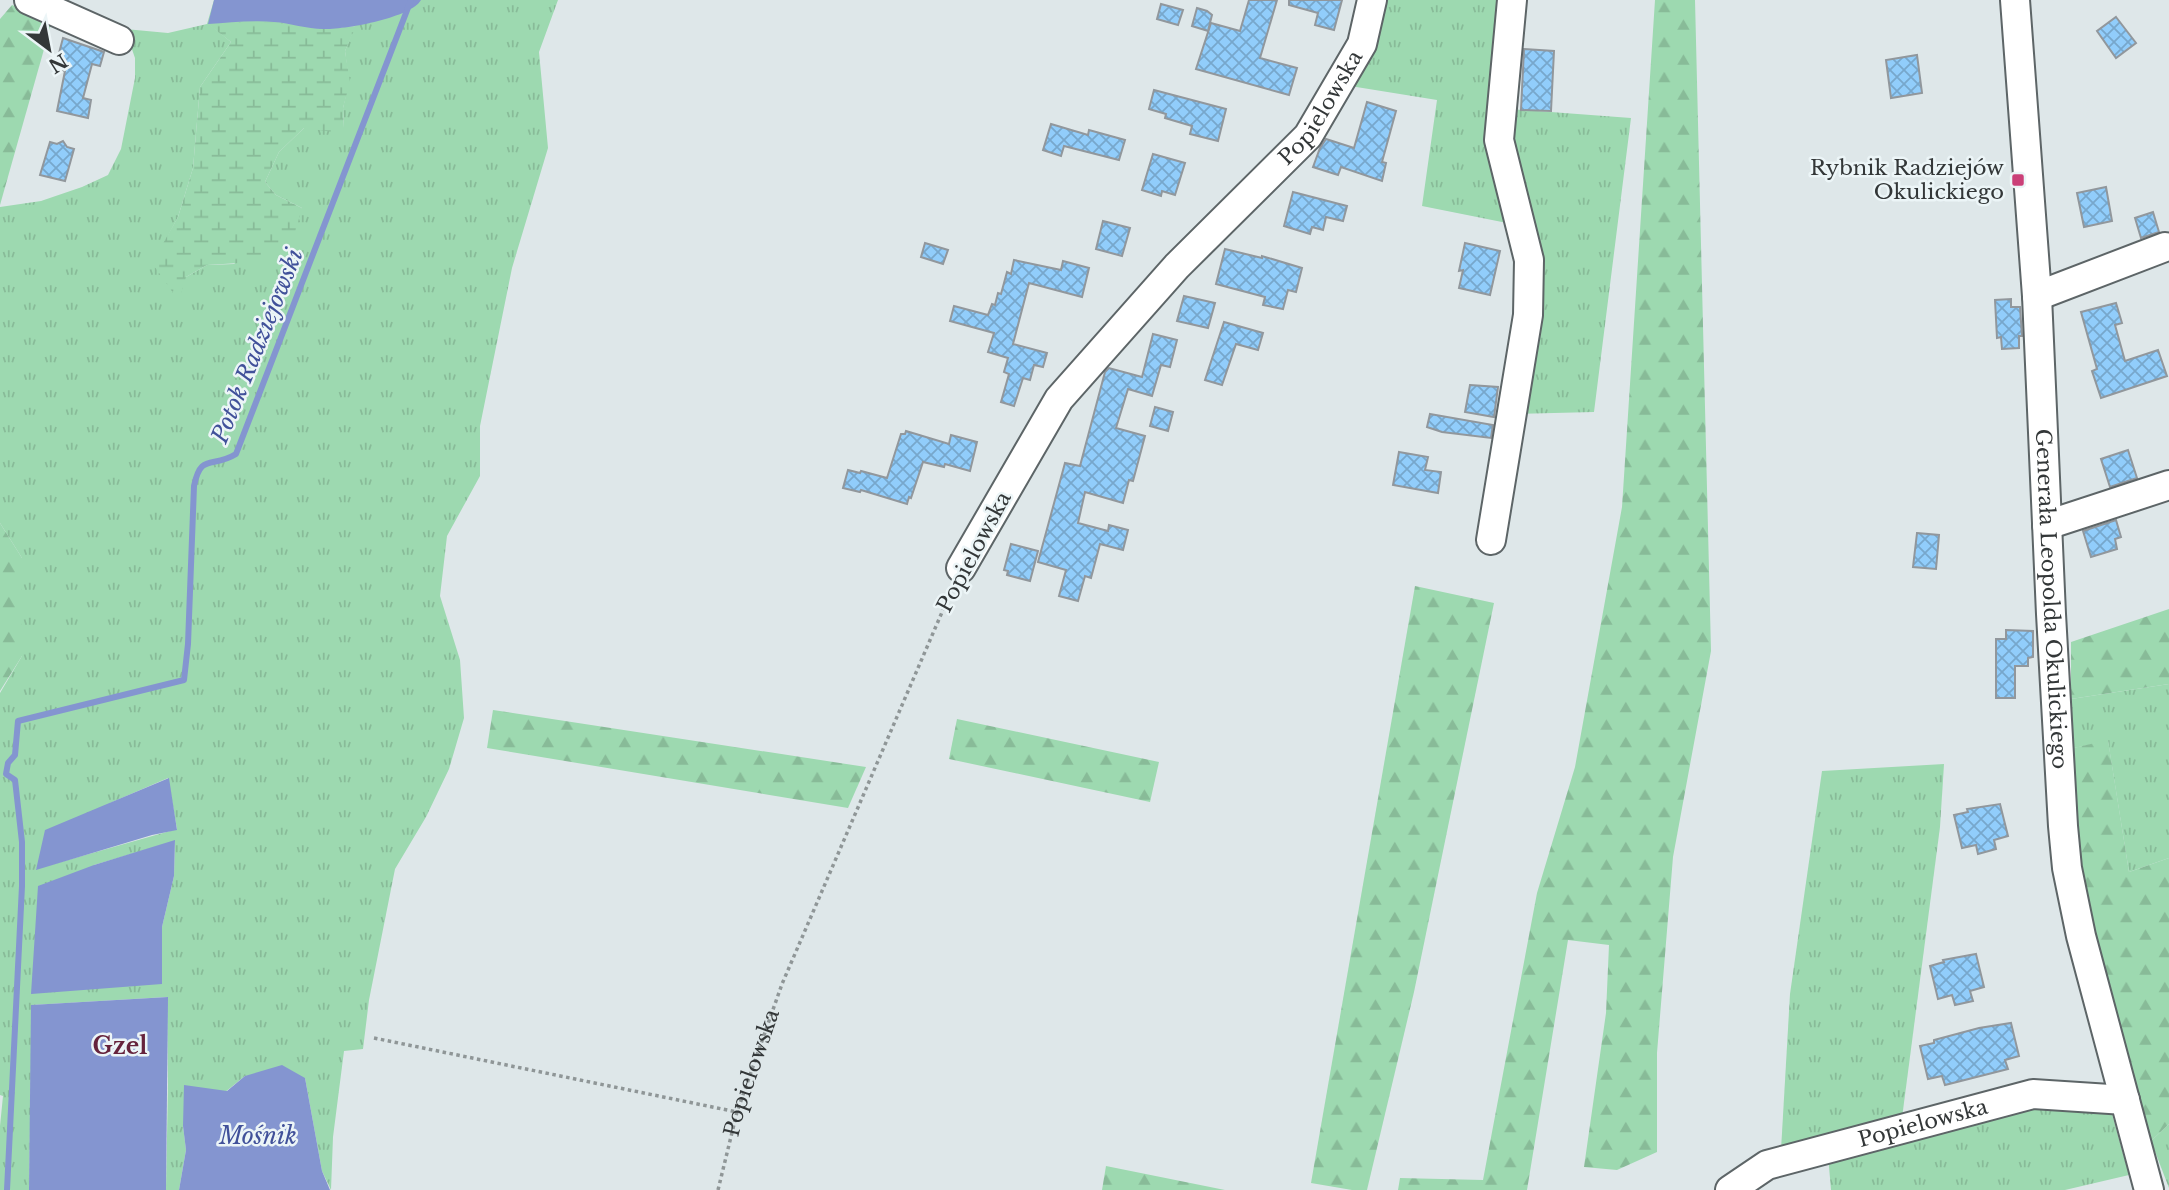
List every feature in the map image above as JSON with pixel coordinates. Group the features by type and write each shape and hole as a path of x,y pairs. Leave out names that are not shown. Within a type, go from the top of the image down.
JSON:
{"street":[{"path":"29,0 119,40"},
{"name":"Popielowska","path":"961,568 1059,399 1177,266 1308,136 1362,44 1372,0"},
{"path":"1491,540 1528,314 1529,260 1499,140 1511,0"},
{"name":"Generała Leopolda Okulickiego","path":"2015,0 2036,296 2067,868 2076,918 2148,1190"},
{"path":"2036,296 2165,247"},
{"path":"2047,526 2169,485"},
{"name":"Popielowska","path":"1730,1190 1767,1165 2033,1094 2125,1101"}],"path":[{"name":"Popielowska","path":"718,1190 737,1112 782,984 961,568"},
{"path":"374,1038 737,1112"}],"green space":[{"path":"214,0 558,0 539,52 548,148 512,268 480,426 480,476 447,536 440,596 460,660 464,718 449,769 426,817 395,869 369,1000 363,1049 344,1051 333,1137 331,1190 322,1171 305,1078 245,1076 183,1126 186,1150 179,1190 166,1190 167,997 32,1005 29,1190 0,1190 3,1096 0,1095 0,693 22,656 22,558 0,523 0,207 41,201 108,175 121,149 135,78 135,58 125,29 168,33 207,24","holes":["209,24 322,29 355,26 345,51 349,82 343,108 344,128 304,128 279,152 265,182 276,195 302,208 234,264 207,265 186,277 153,264 178,217 193,168 200,87 231,42","168,778 177,829 36,869 110,803","175,841 174,876 162,927 162,984 94,865"]},
{"path":"1380,0 1504,0 1512,224 1422,206 1437,100 1344,85"},
{"path":"1655,0 1695,0 1711,651 1673,857 1657,1053 1657,1152 1617,1170 1584,1167 1606,1013 1609,945 1568,940 1527,1190 1398,1190 1400,1178 1483,1180 1537,893 1575,767 1622,507"},
{"path":"12,5 52,21 0,205 0,19"},
{"path":"272,22 322,29 356,26 345,51 350,82 343,108 344,128 341,133 304,128 279,152 265,182 276,195 302,208 294,236 287,249 257,262 207,265 186,277 179,301 152,263 178,217 193,168 200,87 231,42 208,24"},
{"path":"1509,109 1631,118 1594,412 1519,414 1538,288 1510,158"},
{"path":"0,523 22,558 22,656 0,691"},
{"path":"1415,586 1494,603 1414,992 1367,1190 1352,1190 1311,1183"},
{"path":"2169,609 2169,684 2071,699 2071,642"},
{"path":"2169,684 2169,858 2129,872 2108,741 2069,749 2071,699"},
{"path":"493,710 866,767 848,808 487,748"},
{"path":"957,719 1159,762 1150,802 949,759"},
{"path":"2108,740 2129,872 2169,858 2169,1124 2151,1141 2084,889 2069,749"},
{"path":"1944,764 1940,827 1902,1118 1781,1150 1790,994 1822,771"},
{"path":"2055,1103 2112,1114 2129,1175 2065,1190 1831,1190 1828,1155"},
{"path":"2169,1124 2169,1188 2151,1141"},
{"path":"1106,1166 1225,1190 1102,1190"}],"water":[{"path":"214,0 421,0 415,6 391,17 360,25 323,29 266,21 208,24"},
{"path":"169,778 177,830 36,870 45,830"},
{"path":"175,840 174,876 162,927 162,984 31,994 38,886"},
{"path":"168,997 166,1190 29,1190 31,1005"},
{"name":"Mośnik","path":"282,1065 305,1078 322,1171 330,1190 179,1190 186,1150 183,1126 184,1085 227,1091 245,1076"}],"building":[{"path":"1249,0 1277,0 1260,58 1297,68 1289,95 1196,69 1211,23 1240,31"},
{"path":"1289,0 1342,0 1334,30 1315,25 1318,13 1289,5"},
{"path":"1161,4 1183,10 1178,25 1157,19"},
{"path":"1197,8 1212,15 1208,31 1192,26"},
{"path":"2116,17 2136,43 2116,58 2097,31"},
{"path":"63,38 104,52 100,66 92,64 83,98 91,100 88,118 57,111 65,71 55,68"},
{"path":"1524,49 1554,51 1551,111 1521,110"},
{"path":"1917,55 1922,93 1891,98 1886,60"},
{"path":"1154,90 1226,109 1218,141 1190,134 1192,126 1165,118 1166,114 1149,109"},
{"path":"1367,102 1396,111 1382,162 1386,163 1382,181 1341,167 1338,175 1313,167 1326,139 1354,148"},
{"path":"1051,124 1088,135 1089,130 1125,140 1119,160 1064,146 1061,156 1043,150"},
{"path":"63,141 67,147 74,149 65,181 40,175 50,142 57,144"},
{"path":"1153,154 1185,163 1175,195 1162,191 1161,196 1142,190"},
{"path":"2106,187 2112,221 2084,227 2077,193"},
{"path":"1293,192 1347,206 1343,221 1326,217 1323,230 1312,227 1310,234 1284,226"},
{"path":"2153,212 2159,232 2141,238 2135,218"},
{"path":"1103,221 1130,228 1122,256 1096,249"},
{"path":"925,243 948,250 943,264 921,257"},
{"path":"1465,243 1500,251 1490,295 1459,288 1463,270 1459,271"},
{"path":"1225,249 1302,268 1296,292 1288,290 1283,309 1263,305 1265,297 1216,284"},
{"path":"1014,260 1061,270 1063,261 1089,268 1082,297 1029,283 1013,344 1047,353 1043,367 1034,365 1030,380 1023,378 1014,406 1001,402 1009,374 1004,372 1008,358 988,352 994,333 950,321 954,306 988,315 992,304 995,305 998,293 1001,294 1007,272 1011,274"},
{"path":"1184,296 1215,303 1208,328 1177,321"},
{"path":"2011,299 2011,307 2020,307 2022,336 2019,336 2019,348 2002,349 2001,337 1997,338 1995,300"},
{"path":"2116,303 2122,323 2115,325 2125,361 2158,350 2167,376 2101,398 2092,371 2097,369 2081,312"},
{"path":"1224,322 1263,333 1258,350 1236,344 1222,385 1205,380"},
{"path":"1153,334 1177,340 1170,367 1161,365 1152,396 1128,389 1116,428 1145,436 1133,481 1129,480 1123,503 1085,492 1078,523 1108,531 1109,525 1128,530 1123,550 1100,544 1091,578 1085,576 1078,601 1059,596 1066,570 1038,562 1065,463 1080,466 1105,372 1109,368 1142,377"},
{"path":"1470,385 1498,387 1494,417 1465,412"},
{"path":"1155,407 1173,412 1168,431 1150,426"},
{"path":"1430,414 1493,425 1491,438 1442,432 1427,427"},
{"path":"906,431 949,444 951,435 977,442 970,471 945,464 944,467 923,462 907,504 861,490 843,488 848,470 887,478 901,434"},
{"path":"2128,450 2137,478 2110,487 2101,459"},
{"path":"1399,452 1428,457 1425,470 1441,472 1438,493 1393,485"},
{"path":"2116,520 2121,537 2115,539 2117,549 2091,557 2083,531"},
{"path":"1917,533 1939,535 1936,569 1913,567"},
{"path":"1011,544 1038,551 1030,581 1007,575 1008,571 1004,570"},
{"path":"2006,630 2033,631 2033,657 2028,658 2028,666 2015,666 2015,698 1996,698 1996,639 2006,639"},
{"path":"2000,804 2008,836 1994,840 1996,849 1978,854 1976,845 1962,848 1954,815 1968,812 1967,809"},
{"path":"1976,954 1984,987 1970,991 1973,1001 1955,1005 1952,995 1938,999 1930,966 1944,962 1943,960"},
{"path":"2011,1023 2019,1056 2005,1060 2008,1069 1945,1085 1942,1076 1928,1079 1920,1046 1979,1028"}],"waterway":[{"name":"Potok Radziejowski","path":"7,1190 22,842 15,780 6,774 8,763 15,755 18,721 184,680 188,644 194,486 197,475 204,465 236,454 411,0"}],"place":[{"name":"Rybnik Radziejów Okulickiego","path":"2018,180"}],"district":[{"name":"Gzel","path":"120,1046"}]}
